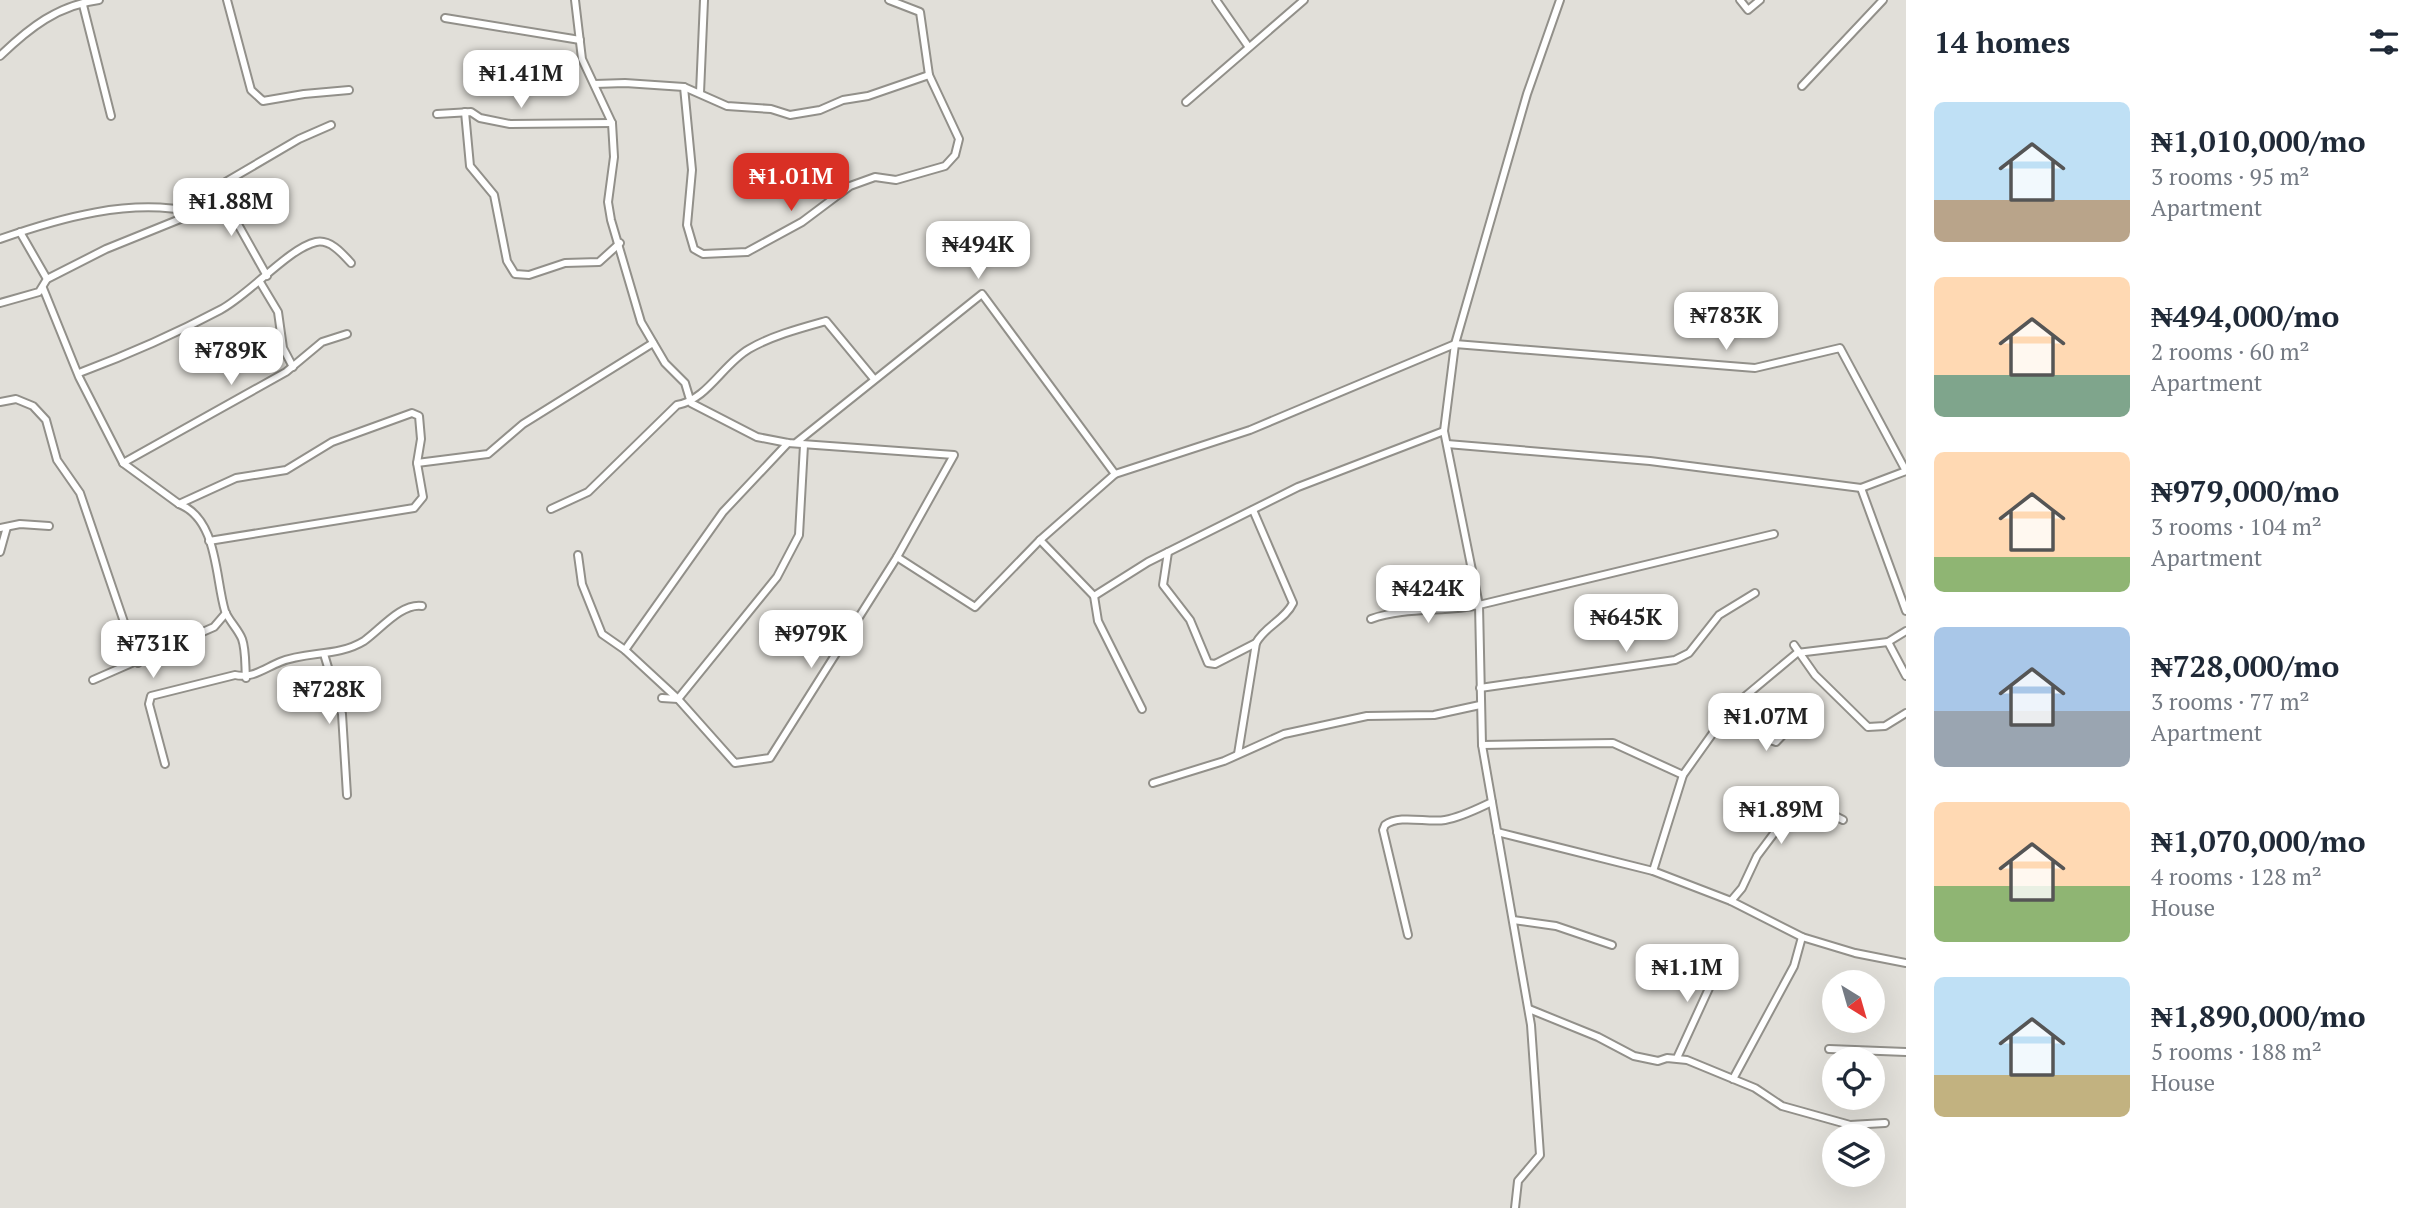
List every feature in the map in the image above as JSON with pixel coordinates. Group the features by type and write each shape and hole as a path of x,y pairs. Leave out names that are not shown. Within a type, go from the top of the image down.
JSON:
{"street":[{"path":"0,56 41,19 70,7 99,0"},
{"path":"227,0 251,90 256,97 263,101 279,100 304,94 349,90"},
{"path":"575,0 582,60 612,123 614,156 608,202 641,322 665,363 685,383 691,403"},
{"path":"700,93 704,0"},
{"path":"684,87 692,170 687,218 691,244 703,254 747,253 802,222 850,186 875,177 896,180 945,166 955,155 959,139 929,75 920,12 888,0"},
{"path":"1216,0 1248,46"},
{"path":"1186,102 1304,0"},
{"path":"1516,1208 1518,1181 1540,1155 1529,1009 1482,745 1479,605 1444,431 1455,344 1527,94 1560,0"},
{"path":"1740,0 1748,10 1760,0"},
{"path":"1802,86 1883,0"},
{"path":"83,5 111,116"},
{"path":"445,18 580,40"},
{"path":"595,85 625,83 684,87 727,106 801,115 929,75"},
{"path":"437,114 465,112 510,124 612,123"},
{"path":"465,112 470,166 494,195 507,261 515,274 528,275 565,263 599,262 620,243"},
{"path":"0,303 43,288 47,279 106,249 195,213 217,187 299,139 331,125"},
{"path":"217,187 267,276"},
{"path":"0,239 125,208 170,207 195,213"},
{"path":"20,232 47,279"},
{"path":"79,373 142,348 220,310 301,248 317,242 327,243 351,263"},
{"path":"260,282 278,312 283,348 293,366"},
{"path":"43,288 79,373 123,463 179,504 189,508 209,541 226,613 242,640 246,678"},
{"path":"678,699 777,577 799,535 801,443 874,379 982,294 1115,474"},
{"path":"691,403 728,364 750,348 826,321 874,379"},
{"path":"123,463 293,366 322,342 347,334"},
{"path":"417,463 488,454 523,424 653,343"},
{"path":"897,557 975,607 1040,540 1115,474 1250,430 1455,344 1755,368 1840,348 1906,471 1861,488 1650,461 1447,444"},
{"path":"0,402 16,399 33,406 46,419 57,460 80,493 138,663"},
{"path":"551,509 588,492 677,405 691,403 757,437 788,443 954,455 897,557 770,758 735,763 678,699 625,650 602,634 582,584 578,555"},
{"path":"179,504 236,478 286,470 332,442 412,413 421,420 417,463 423,498 414,508 209,541"},
{"path":"1094,596 1168,552 1298,487 1444,431"},
{"path":"625,650 723,512 788,443"},
{"path":"1861,488 1906,611"},
{"path":"1238,754 1256,643 1261,634 1289,611 1293,603 1253,510"},
{"path":"0,552 3,527 20,524 49,526"},
{"path":"1371,619 1385,614 1453,610 1479,605 1774,534"},
{"path":"1040,540 1094,596 1098,621 1142,709"},
{"path":"1168,552 1163,585 1190,620 1208,663 1215,664 1256,643"},
{"path":"1480,688 1675,660 1689,653 1719,615 1755,593"},
{"path":"165,764 149,704 152,696 235,676 246,678 283,660 324,654 355,645 407,609 422,606"},
{"path":"93,680 138,663 214,627 226,613"},
{"path":"1653,871 1683,775 1730,709 1795,649 1888,642 1906,631"},
{"path":"1888,642 1906,676"},
{"path":"1795,649 1868,727 1885,726 1906,713"},
{"path":"324,654 342,714 347,795"},
{"path":"662,698 678,699"},
{"path":"1153,783 1238,754 1284,734 1367,716 1434,715 1480,705"},
{"path":"1730,709 1765,738 1776,742 1801,716"},
{"path":"1482,745 1613,743 1683,775"},
{"path":"1731,901 1742,888 1757,856 1796,804 1804,800 1843,820"},
{"path":"1408,935 1383,830 1385,825 1396,820 1428,822 1449,819 1492,802"},
{"path":"1497,832 1653,871 1731,901 1802,937 1906,962"},
{"path":"1513,920 1556,926 1612,945"},
{"path":"1733,1079 1794,966 1802,937"},
{"path":"1677,1058 1722,960"},
{"path":"1529,1009 1598,1037 1634,1056 1658,1061 1677,1058 1755,1088 1782,1106 1846,1124"},
{"path":"1885,1051 1906,1052"}]}
